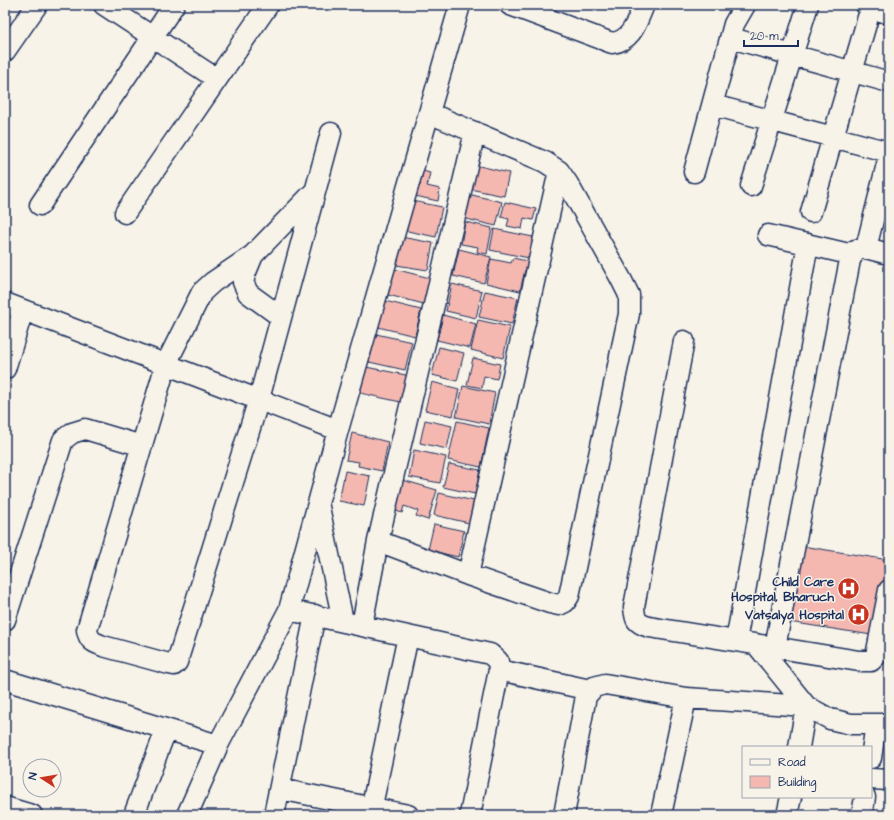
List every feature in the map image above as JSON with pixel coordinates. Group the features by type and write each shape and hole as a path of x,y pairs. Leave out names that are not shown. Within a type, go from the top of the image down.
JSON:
{"street":[{"path":"5,52 37,5"},
{"path":"104,5 217,79"},
{"path":"40,205 174,5"},
{"path":"125,214 268,5"},
{"path":"187,815 218,745 289,610 338,430 460,5"},
{"path":"510,5 612,43 620,42 628,36 644,5"},
{"path":"694,172 734,24 745,5"},
{"path":"750,186 808,5"},
{"path":"811,212 852,72 875,8"},
{"path":"731,38 889,82"},
{"path":"713,105 833,137 888,161 859,251 850,260 765,646 806,706 799,746"},
{"path":"378,541 468,575 559,604 565,602 569,596 628,314 629,295 618,272 568,184 559,171 544,162 429,113"},
{"path":"362,625 378,541 475,132"},
{"path":"315,191 253,255 213,282 202,292 166,364 87,630 88,637 103,646 174,665 177,662 258,399 331,133"},
{"path":"468,575 559,171"},
{"path":"768,235 808,244 889,254"},
{"path":"736,641 808,244"},
{"path":"253,255 243,282 248,293 281,317"},
{"path":"5,368 14,306 338,430"},
{"path":"684,340 634,607 635,617 639,624 649,627 859,661 871,661 876,656 889,590"},
{"path":"6,616 63,440 72,433 86,429 142,446"},
{"path":"319,503 343,621"},
{"path":"289,610 315,614 490,654 498,661 499,670 470,815"},
{"path":"274,815 315,614"},
{"path":"371,811 408,636"},
{"path":"499,670 590,690 594,687 605,684 686,698 806,706 830,719 851,724 883,724 872,755"},
{"path":"5,680 218,745"},
{"path":"564,815 586,696 594,687"},
{"path":"661,815 686,698"},
{"path":"134,815 166,730"},
{"path":"872,779 889,780"},
{"path":"280,789 371,811 408,815"},
{"path":"788,815 791,798"},
{"path":"862,815 865,798"},
{"path":"5,807 32,815"}],"building":[{"path":"471,164 509,173 504,196 465,188"},
{"path":"423,171 430,173 427,186 440,189 438,201 410,195 412,184 420,186"},
{"path":"468,194 502,202 496,226 462,218"},
{"path":"408,200 442,207 436,237 403,230"},
{"path":"505,202 536,209 533,220 524,218 522,229 507,226 509,219 501,217"},
{"path":"465,222 492,228 487,254 477,252 478,247 461,244"},
{"path":"494,229 533,237 529,258 490,250"},
{"path":"401,237 433,243 428,270 396,265"},
{"path":"459,249 491,257 484,283 453,276"},
{"path":"513,258 531,262 529,271 525,270 520,291 486,283 491,259 511,263"},
{"path":"394,269 430,278 424,304 388,295"},
{"path":"452,284 482,291 476,318 446,311"},
{"path":"485,291 518,298 512,324 479,317"},
{"path":"385,301 421,310 415,336 378,327"},
{"path":"443,315 476,324 470,348 437,340"},
{"path":"478,320 510,327 503,358 471,350"},
{"path":"376,334 412,342 405,370 369,362"},
{"path":"439,347 464,353 457,381 432,375"},
{"path":"473,358 500,364 497,379 484,376 482,388 467,385"},
{"path":"366,367 411,376 405,403 360,393"},
{"path":"432,382 459,389 453,416 425,410"},
{"path":"463,386 495,393 489,424 456,417"},
{"path":"425,420 452,426 447,449 420,443"},
{"path":"457,421 489,428 481,467 448,460"},
{"path":"352,433 388,442 382,471 358,466 359,462 346,460"},
{"path":"414,450 446,457 440,483 409,477"},
{"path":"449,464 480,470 475,494 443,487"},
{"path":"345,471 370,476 364,506 339,501"},
{"path":"399,479 437,490 428,520 416,516 418,511 404,506 402,513 390,509"},
{"path":"439,493 474,501 469,523 434,515"},
{"path":"434,524 464,531 458,557 428,550"},
{"path":"802,546 889,560 889,569 878,636 789,622"}],"place":[{"name":"Child Care Hospital, Bharuch","path":"849,589"},
{"name":"Vatsalya Hospital","path":"859,615"}]}
